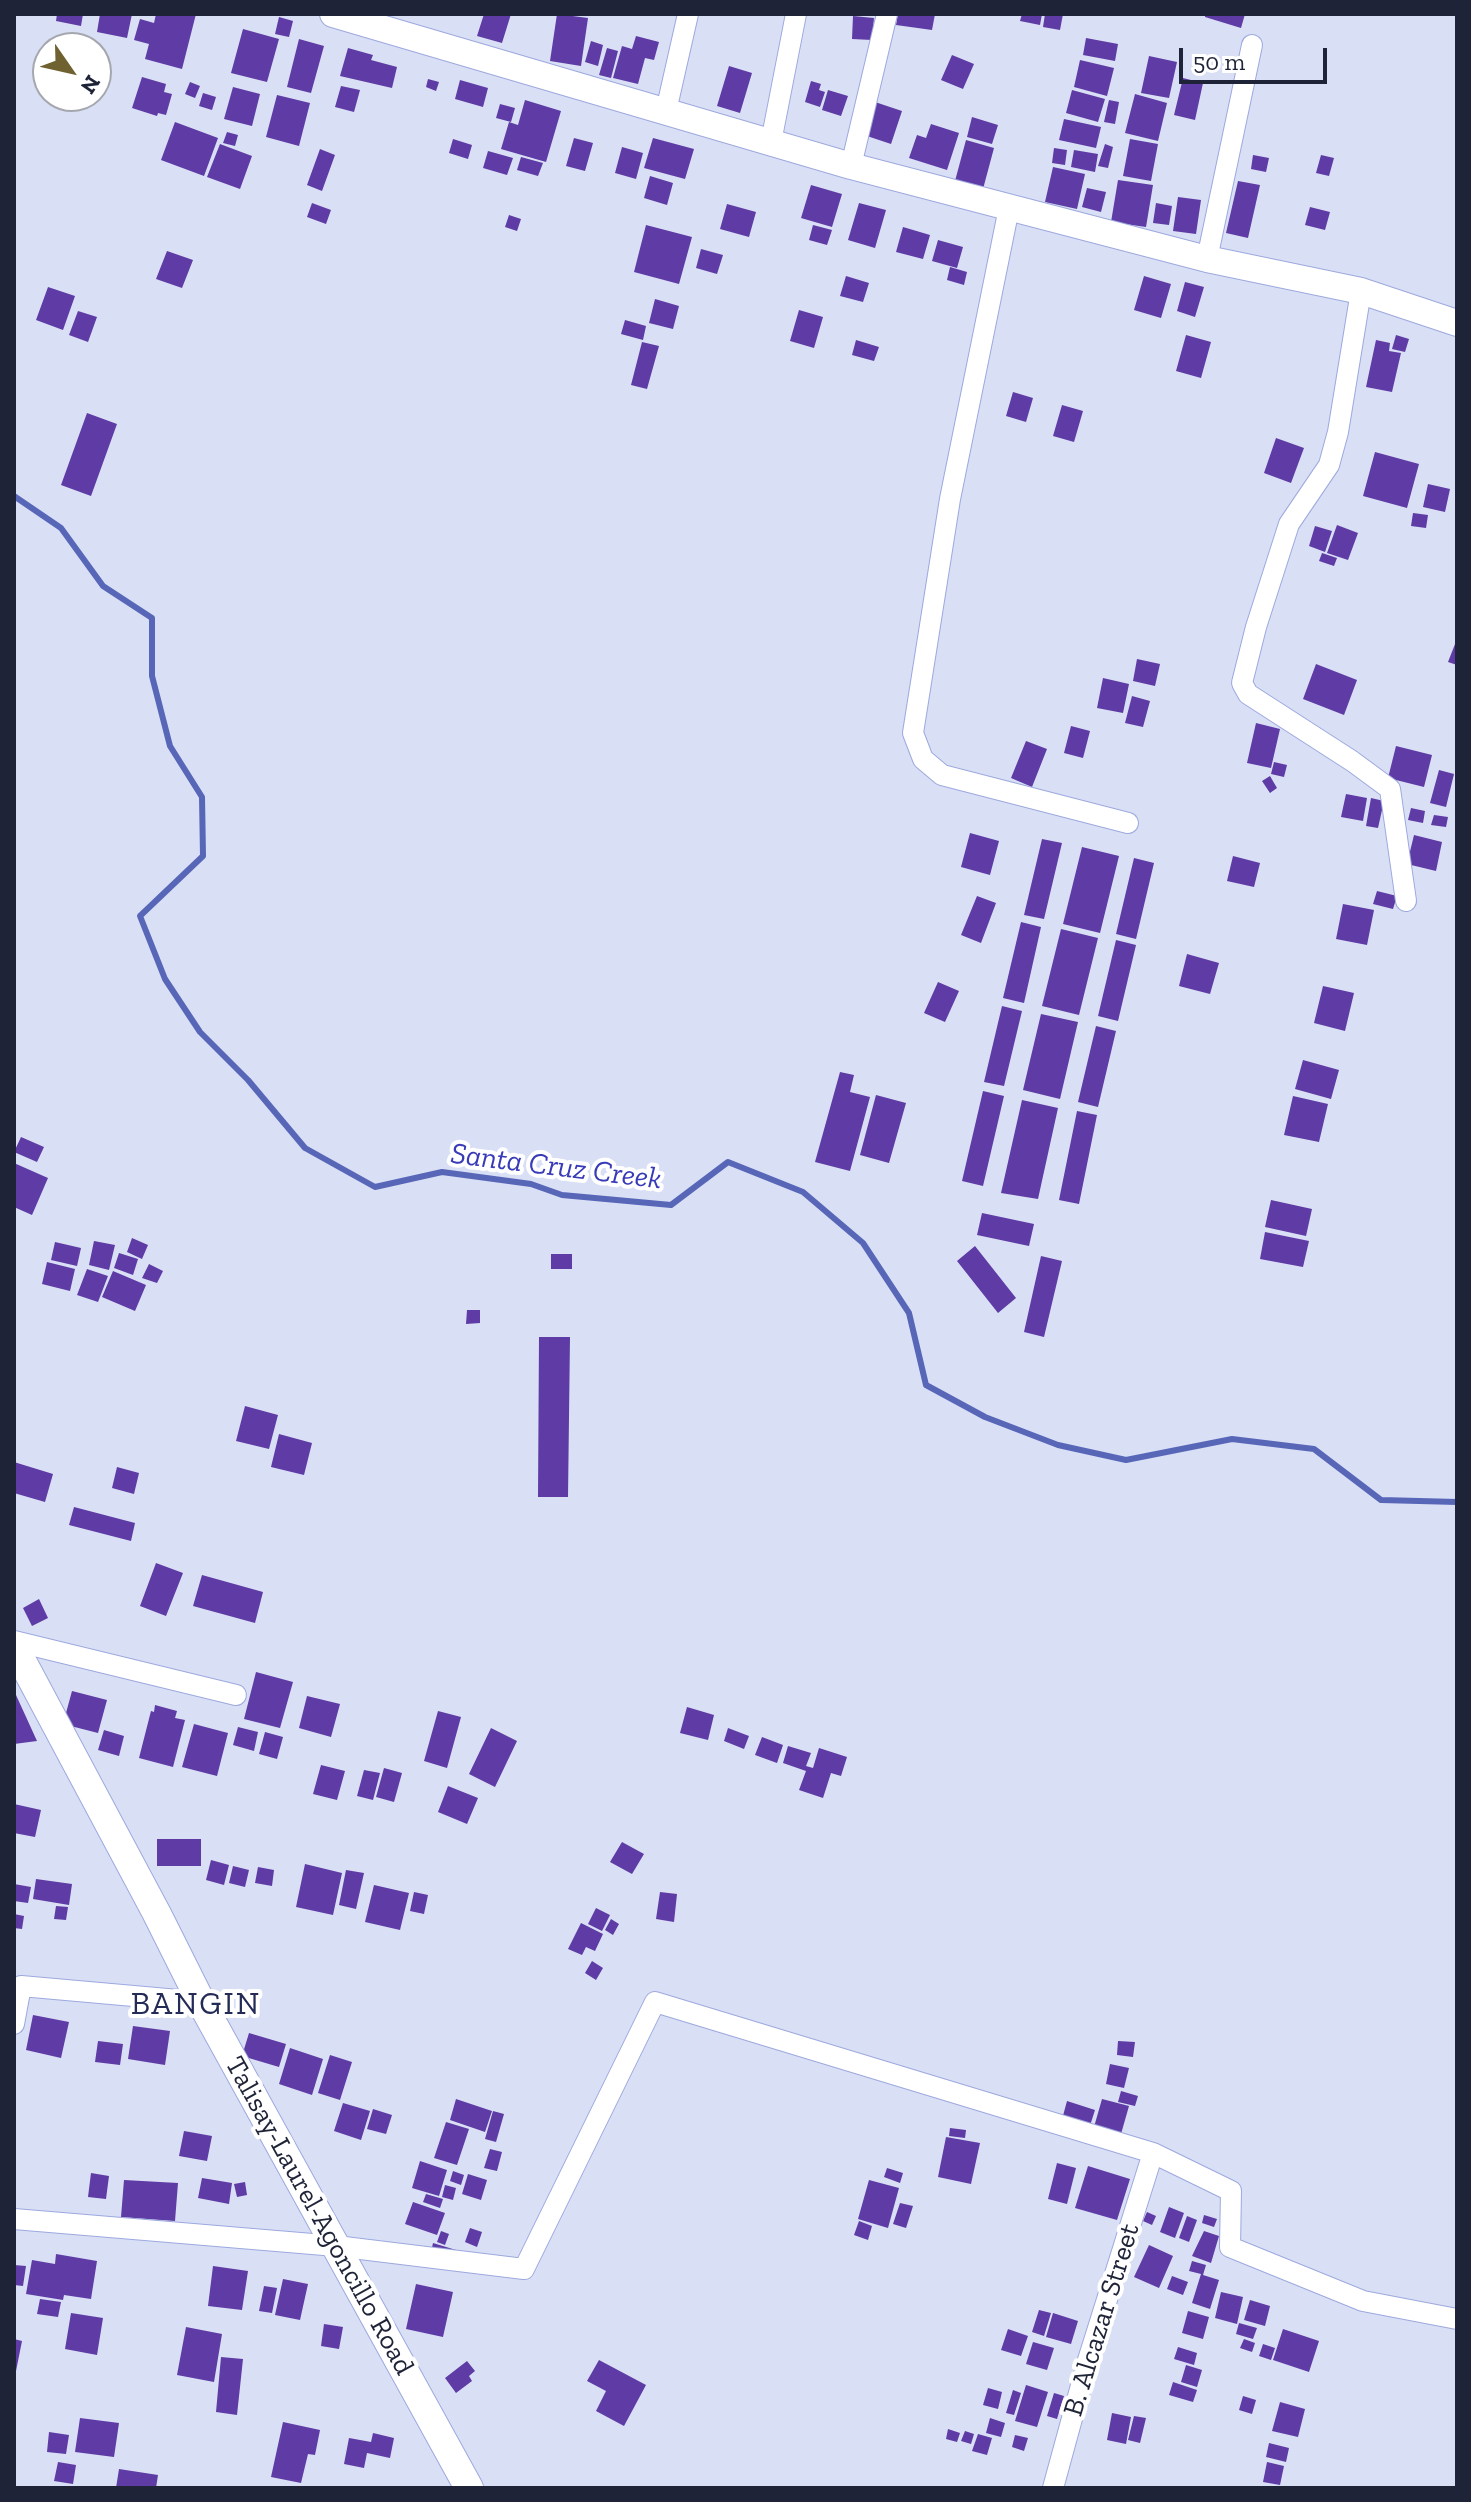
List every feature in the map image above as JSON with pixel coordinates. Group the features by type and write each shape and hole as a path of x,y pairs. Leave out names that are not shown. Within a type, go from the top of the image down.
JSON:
{"main road":[{"name":"Talisay-Laurel-Agoncillo Road","path":"14,1644 201,2002 469,2488"}],"street":[{"path":"333,14 851,166 1207,259 1361,291 1457,323"},
{"path":"666,111 688,14"},
{"path":"771,142 796,14"},
{"path":"851,166 887,14"},
{"path":"1207,259 1252,45"},
{"path":"1009,208 950,499 913,733 923,759 942,775 1128,823"},
{"path":"1361,291 1338,432 1329,465 1289,524 1256,627 1242,683 1248,694 1390,789 1406,901"},
{"path":"14,1644 236,1695"},
{"path":"14,2024 21,1986 201,2002"},
{"path":"14,2219 336,2246 524,2269 655,2002 1153,2153 1231,2191 1230,2247 1363,2301 1457,2319"},
{"name":"B. Alcazar Street","path":"1053,2488 1088,2360 1153,2153"}],"building":[{"path":"57,14 83,14 81,26 56,21"},
{"path":"100,14 132,14 127,38 112,35 112,32 97,32"},
{"path":"156,14 196,14 182,69 145,59 149,44 134,40 140,19 154,23"},
{"path":"484,14 511,14 502,43 477,36"},
{"path":"557,14 588,18 581,66 550,61"},
{"path":"898,14 935,14 932,30 896,25"},
{"path":"1022,14 1042,14 1040,25 1020,21"},
{"path":"1045,14 1063,14 1060,30 1043,27"},
{"path":"1205,14 1245,14 1241,28 1205,17"},
{"path":"853,16 874,18 872,40 852,39"},
{"path":"279,17 293,21 289,37 275,34"},
{"path":"243,29 279,39 267,82 231,73"},
{"path":"636,36 659,42 654,60 645,58 638,84 613,78 622,46 632,49"},
{"path":"1086,38 1118,44 1115,61 1083,55"},
{"path":"299,39 324,46 311,93 287,87"},
{"path":"591,41 603,45 598,66 585,62"},
{"path":"348,48 373,55 371,60 397,67 392,88 340,76"},
{"path":"607,48 618,51 611,78 599,75"},
{"path":"952,55 974,64 963,89 941,80"},
{"path":"1149,56 1177,62 1169,98 1141,93"},
{"path":"1080,60 1114,68 1107,96 1074,87"},
{"path":"729,66 752,73 740,113 717,106"},
{"path":"142,77 166,84 164,92 172,94 166,115 158,113 157,116 132,108"},
{"path":"1183,78 1203,83 1195,120 1174,115"},
{"path":"428,79 439,82 436,91 426,87"},
{"path":"460,80 488,88 483,107 455,99"},
{"path":"811,81 821,84 819,90 825,92 820,107 805,102"},
{"path":"190,82 200,86 195,98 185,94"},
{"path":"341,86 360,90 354,112 335,107"},
{"path":"233,87 260,94 252,126 224,119"},
{"path":"828,90 848,96 841,116 822,110"},
{"path":"1072,90 1105,99 1098,122 1066,113"},
{"path":"203,93 216,97 212,110 199,106"},
{"path":"1135,94 1167,103 1158,141 1125,133"},
{"path":"277,95 310,103 299,146 266,137"},
{"path":"525,100 561,111 546,162 501,149 509,122 518,125"},
{"path":"1109,100 1119,102 1115,124 1104,122"},
{"path":"875,102 902,111 891,144 864,135"},
{"path":"500,104 515,108 511,122 496,118"},
{"path":"972,117 998,125 992,144 967,137"},
{"path":"1064,119 1101,127 1096,148 1059,140"},
{"path":"175,122 218,138 204,176 161,160"},
{"path":"931,124 959,133 947,170 909,158 917,135 926,138"},
{"path":"227,132 238,135 235,146 223,143"},
{"path":"574,138 593,143 585,171 566,166"},
{"path":"653,138 694,149 685,179 644,168"},
{"path":"453,139 472,145 468,159 449,153"},
{"path":"1130,139 1158,144 1151,181 1123,176"},
{"path":"966,140 994,148 983,189 955,181"},
{"path":"220,144 252,156 240,189 207,177"},
{"path":"1105,144 1113,147 1108,168 1098,166"},
{"path":"622,147 643,153 636,179 615,173"},
{"path":"1054,148 1067,150 1065,165 1052,163"},
{"path":"320,149 335,155 322,191 307,185"},
{"path":"1074,150 1098,154 1095,172 1071,167"},
{"path":"488,151 513,158 507,175 483,168"},
{"path":"1253,155 1269,158 1266,172 1251,169"},
{"path":"1321,155 1334,158 1329,176 1316,173"},
{"path":"521,157 543,163 538,176 517,170"},
{"path":"1053,167 1085,174 1077,209 1045,202"},
{"path":"650,176 673,183 667,205 644,198"},
{"path":"1118,180 1153,185 1146,227 1111,222"},
{"path":"1238,181 1260,185 1248,238 1226,233"},
{"path":"811,185 842,194 832,227 801,218"},
{"path":"1087,188 1106,192 1101,212 1082,207"},
{"path":"1178,197 1201,200 1196,234 1173,231"},
{"path":"312,203 331,210 326,224 307,217"},
{"path":"859,203 886,210 875,248 848,240"},
{"path":"1156,203 1172,206 1169,225 1153,223"},
{"path":"727,204 756,212 749,237 720,229"},
{"path":"1310,207 1330,212 1325,230 1305,225"},
{"path":"509,215 521,219 517,231 505,227"},
{"path":"646,225 692,237 679,284 634,272"},
{"path":"813,225 832,230 827,245 809,240"},
{"path":"903,227 930,235 923,259 896,252"},
{"path":"938,240 963,247 957,268 932,261"},
{"path":"701,249 723,255 717,274 696,268"},
{"path":"167,251 193,260 182,288 156,279"},
{"path":"950,267 967,272 964,285 947,280"},
{"path":"846,276 869,283 863,302 840,296"},
{"path":"1144,276 1171,284 1161,318 1134,310"},
{"path":"1185,282 1204,287 1195,317 1177,311"},
{"path":"48,287 75,296 63,330 36,320"},
{"path":"655,299 679,306 673,329 649,323"},
{"path":"799,310 823,317 814,348 790,341"},
{"path":"78,311 97,317 88,342 69,335"},
{"path":"625,320 646,326 643,340 621,334"},
{"path":"1186,335 1211,342 1201,378 1176,371"},
{"path":"1396,335 1409,339 1405,352 1392,349"},
{"path":"856,340 879,347 874,361 852,355"},
{"path":"1376,340 1390,343 1389,351 1401,353 1392,392 1366,387"},
{"path":"642,342 659,346 647,389 631,385"},
{"path":"1013,392 1033,398 1026,422 1006,416"},
{"path":"1062,405 1083,411 1074,442 1053,436"},
{"path":"87,413 117,424 91,496 61,485"},
{"path":"1276,438 1304,448 1291,483 1264,473"},
{"path":"1375,452 1419,464 1407,508 1363,496"},
{"path":"1428,484 1450,489 1445,512 1423,507"},
{"path":"1413,513 1428,515 1426,528 1411,526"},
{"path":"1337,525 1358,533 1348,560 1327,553"},
{"path":"1315,526 1332,531 1325,552 1309,546"},
{"path":"1322,553 1337,558 1334,566 1319,561"},
{"path":"1457,639 1457,665 1448,662"},
{"path":"1137,659 1160,664 1155,686 1133,681"},
{"path":"1316,664 1357,680 1344,715 1303,699"},
{"path":"1103,678 1129,684 1123,713 1097,708"},
{"path":"1132,696 1150,701 1143,727 1125,723"},
{"path":"1256,723 1280,729 1271,768 1247,763"},
{"path":"1071,726 1090,731 1083,758 1064,753"},
{"path":"1026,741 1047,749 1032,787 1011,778"},
{"path":"1396,746 1432,755 1424,787 1388,778"},
{"path":"1274,762 1287,765 1284,777 1271,774"},
{"path":"1439,770 1454,774 1446,807 1430,803"},
{"path":"1270,776 1277,788 1270,793 1262,781"},
{"path":"1346,794 1367,798 1363,821 1341,817"},
{"path":"1371,798 1384,801 1378,828 1366,826"},
{"path":"1411,808 1425,811 1423,823 1408,820"},
{"path":"1434,815 1448,817 1446,827 1431,825"},
{"path":"970,833 999,841 990,875 961,867"},
{"path":"1414,835 1442,842 1436,871 1407,864"},
{"path":"1042,839 1062,843 1044,919 1024,915"},
{"path":"1082,847 1119,856 1100,933 1063,924"},
{"path":"1233,856 1260,863 1254,887 1227,881"},
{"path":"1134,858 1154,863 1136,939 1116,934"},
{"path":"1377,891 1397,896 1393,909 1373,904"},
{"path":"977,896 996,903 981,943 961,935"},
{"path":"1343,904 1374,910 1367,945 1336,939"},
{"path":"1021,922 1041,927 1024,1003 1003,998"},
{"path":"1061,929 1098,938 1079,1015 1042,1006"},
{"path":"1116,940 1136,945 1118,1021 1098,1016"},
{"path":"1187,954 1219,963 1210,994 1179,986"},
{"path":"938,982 959,991 945,1022 924,1013"},
{"path":"1323,986 1354,993 1345,1031 1314,1023"},
{"path":"1002,1006 1022,1011 1004,1086 984,1082"},
{"path":"1041,1014 1078,1022 1060,1099 1023,1090"},
{"path":"1096,1026 1116,1031 1098,1107 1078,1102"},
{"path":"1303,1060 1339,1070 1331,1099 1295,1089"},
{"path":"840,1072 854,1075 850,1092 870,1097 850,1171 815,1162"},
{"path":"983,1091 1004,1096 983,1186 962,1181"},
{"path":"876,1095 906,1103 889,1163 860,1155"},
{"path":"1293,1096 1328,1104 1319,1142 1284,1135"},
{"path":"1022,1100 1058,1108 1038,1199 1001,1193"},
{"path":"1077,1111 1097,1115 1079,1204 1059,1200"},
{"path":"21,1137 44,1147 37,1162 14,1152"},
{"path":"14,1163 48,1178 32,1215 14,1207"},
{"path":"1271,1200 1312,1209 1306,1236 1265,1227"},
{"path":"982,1213 1034,1224 1029,1246 977,1235"},
{"path":"1265,1232 1309,1241 1303,1267 1260,1259"},
{"path":"132,1238 148,1245 142,1259 127,1252"},
{"path":"94,1241 115,1245 109,1270 89,1265"},
{"path":"55,1242 81,1248 77,1266 51,1260"},
{"path":"975,1246 1016,1298 998,1313 957,1261"},
{"path":"119,1253 138,1259 133,1275 114,1268"},
{"path":"551,1254 572,1254 572,1269 551,1269"},
{"path":"1041,1256 1062,1261 1044,1337 1024,1332"},
{"path":"47,1262 75,1269 70,1291 42,1284"},
{"path":"149,1264 163,1271 157,1283 142,1278"},
{"path":"87,1269 108,1276 98,1302 77,1295"},
{"path":"113,1271 146,1285 135,1311 102,1297"},
{"path":"467,1310 480,1310 480,1323 466,1324"},
{"path":"539,1337 570,1337 568,1497 538,1497"},
{"path":"245,1406 278,1415 269,1449 236,1441"},
{"path":"279,1434 312,1443 304,1475 271,1467"},
{"path":"14,1462 53,1474 45,1502 14,1493"},
{"path":"117,1467 139,1473 134,1494 112,1488"},
{"path":"74,1507 135,1523 131,1541 69,1525"},
{"path":"156,1563 183,1573 166,1616 140,1606"},
{"path":"202,1575 263,1592 255,1623 193,1606"},
{"path":"39,1599 48,1618 32,1626 23,1608"},
{"path":"256,1672 293,1682 280,1728 244,1719"},
{"path":"72,1691 107,1700 98,1733 63,1724"},
{"path":"16,1695 37,1741 14,1744"},
{"path":"307,1696 340,1704 331,1737 299,1728"},
{"path":"155,1705 177,1711 175,1718 185,1720 173,1767 139,1758"},
{"path":"687,1707 714,1715 708,1740 680,1733"},
{"path":"438,1711 461,1717 447,1768 424,1761"},
{"path":"194,1724 228,1733 217,1776 182,1767"},
{"path":"238,1727 258,1732 254,1751 233,1745"},
{"path":"491,1728 517,1741 495,1787 469,1774"},
{"path":"728,1728 749,1736 744,1749 724,1741"},
{"path":"104,1730 124,1736 119,1756 98,1750"},
{"path":"265,1732 283,1737 277,1759 259,1754"},
{"path":"762,1737 783,1745 777,1763 755,1755"},
{"path":"788,1746 811,1753 806,1766 813,1768 819,1748 847,1757 841,1776 831,1773 823,1798 799,1790 806,1771 783,1763"},
{"path":"321,1765 345,1771 337,1800 313,1794"},
{"path":"384,1768 402,1773 394,1802 376,1797"},
{"path":"364,1770 380,1773 373,1800 357,1796"},
{"path":"448,1786 478,1798 467,1824 438,1812"},
{"path":"14,1804 41,1810 35,1837 14,1833"},
{"path":"157,1839 201,1839 201,1866 157,1866"},
{"path":"622,1842 644,1854 632,1874 610,1862"},
{"path":"211,1860 229,1865 224,1885 206,1880"},
{"path":"305,1864 342,1873 333,1915 296,1907"},
{"path":"233,1866 249,1870 245,1887 229,1883"},
{"path":"258,1867 274,1870 272,1886 255,1883"},
{"path":"346,1870 364,1873 356,1909 339,1905"},
{"path":"36,1879 72,1884 69,1905 33,1899"},
{"path":"14,1884 31,1887 28,1903 14,1901"},
{"path":"374,1885 409,1893 400,1930 365,1922"},
{"path":"414,1892 428,1895 424,1914 410,1911"},
{"path":"660,1892 677,1894 674,1922 656,1919"},
{"path":"56,1906 68,1907 66,1920 54,1919"},
{"path":"596,1908 610,1915 602,1931 588,1924"},
{"path":"14,1914 24,1916 22,1929 14,1928"},
{"path":"611,1919 619,1924 613,1935 605,1930"},
{"path":"581,1923 603,1934 595,1951 586,1947 582,1955 568,1949"},
{"path":"592,1961 603,1968 596,1980 585,1973"},
{"path":"33,2015 69,2022 61,2058 26,2050"},
{"path":"133,2026 170,2031 165,2065 128,2059"},
{"path":"249,2033 286,2044 279,2067 242,2056"},
{"path":"98,2041 123,2044 120,2065 95,2062"},
{"path":"1118,2041 1135,2042 1133,2057 1117,2055"},
{"path":"290,2048 323,2059 312,2095 279,2084"},
{"path":"330,2055 352,2062 340,2100 318,2093"},
{"path":"1110,2064 1129,2068 1124,2088 1106,2084"},
{"path":"1121,2091 1138,2096 1135,2106 1118,2102"},
{"path":"456,2099 492,2111 485,2132 450,2120"},
{"path":"1102,2099 1129,2106 1119,2141 1092,2134"},
{"path":"1067,2101 1095,2110 1088,2132 1061,2123"},
{"path":"343,2103 370,2111 361,2140 334,2131"},
{"path":"373,2109 392,2115 386,2134 367,2129"},
{"path":"493,2111 504,2114 496,2142 485,2139"},
{"path":"446,2122 469,2129 457,2165 434,2158"},
{"path":"950,2128 966,2130 965,2138 949,2136"},
{"path":"184,2131 212,2136 207,2161 179,2156"},
{"path":"946,2137 980,2143 971,2184 938,2177"},
{"path":"490,2149 502,2152 497,2171 484,2168"},
{"path":"420,2161 447,2170 439,2196 412,2188"},
{"path":"1057,2163 1076,2168 1067,2204 1048,2199"},
{"path":"1088,2166 1130,2179 1117,2220 1075,2208"},
{"path":"887,2168 903,2173 900,2183 884,2177"},
{"path":"453,2171 464,2175 461,2185 450,2181"},
{"path":"91,2173 109,2176 106,2199 88,2197"},
{"path":"468,2174 487,2180 481,2200 462,2194"},
{"path":"202,2178 232,2183 229,2204 198,2198"},
{"path":"124,2180 178,2183 175,2221 121,2217"},
{"path":"869,2180 899,2188 888,2228 858,2219"},
{"path":"245,2182 247,2195 237,2197 234,2184"},
{"path":"445,2185 456,2188 453,2200 442,2197"},
{"path":"426,2194 443,2199 440,2208 423,2202"},
{"path":"413,2202 445,2213 437,2235 405,2224"},
{"path":"900,2203 913,2206 906,2228 893,2224"},
{"path":"1169,2207 1184,2213 1175,2238 1160,2232"},
{"path":"1147,2212 1156,2216 1152,2225 1143,2221"},
{"path":"1204,2215 1217,2219 1214,2227 1202,2223"},
{"path":"1187,2216 1197,2220 1189,2242 1179,2238"},
{"path":"859,2221 872,2226 868,2240 854,2235"},
{"path":"470,2228 482,2232 477,2247 465,2242"},
{"path":"441,2231 449,2234 445,2245 437,2242"},
{"path":"1204,2231 1219,2236 1211,2263 1192,2256"},
{"path":"433,2243 456,2250 453,2259 431,2252"},
{"path":"1149,2245 1173,2256 1159,2288 1134,2277"},
{"path":"56,2254 97,2261 91,2299 64,2295 63,2300 26,2294 32,2260 55,2264"},
{"path":"1192,2261 1206,2265 1203,2275 1219,2280 1210,2309 1192,2303 1201,2274 1189,2271"},
{"path":"14,2265 26,2266 23,2286 14,2285"},
{"path":"213,2266 248,2271 242,2310 208,2306"},
{"path":"1172,2276 1188,2282 1183,2295 1167,2289"},
{"path":"283,2279 308,2284 300,2320 275,2315"},
{"path":"416,2284 453,2292 443,2337 406,2329"},
{"path":"264,2286 277,2288 272,2313 259,2311"},
{"path":"1221,2292 1243,2297 1237,2324 1215,2318"},
{"path":"40,2299 61,2302 58,2317 37,2314"},
{"path":"1250,2300 1270,2306 1265,2326 1244,2320"},
{"path":"1039,2310 1051,2313 1044,2336 1032,2332"},
{"path":"1188,2311 1209,2317 1203,2339 1182,2333"},
{"path":"71,2313 103,2318 97,2355 65,2349"},
{"path":"1053,2313 1078,2321 1071,2344 1046,2337"},
{"path":"1239,2323 1257,2328 1253,2339 1236,2334"},
{"path":"324,2324 343,2327 339,2349 321,2346"},
{"path":"186,2327 222,2334 214,2382 177,2375"},
{"path":"1008,2329 1028,2336 1021,2356 1001,2350"},
{"path":"1283,2329 1319,2341 1309,2372 1273,2360"},
{"path":"14,2339 22,2341 15,2376 14,2376"},
{"path":"1244,2339 1255,2343 1252,2352 1240,2348"},
{"path":"1033,2342 1054,2348 1047,2370 1026,2364"},
{"path":"1263,2344 1275,2348 1271,2360 1259,2356"},
{"path":"1178,2347 1197,2353 1194,2365 1174,2359"},
{"path":"221,2357 243,2359 237,2415 216,2412"},
{"path":"599,2360 646,2385 624,2426 596,2411 606,2391 587,2381"},
{"path":"467,2361 475,2371 469,2376 472,2381 456,2393 445,2378"},
{"path":"1186,2365 1202,2370 1197,2387 1181,2382"},
{"path":"1173,2382 1197,2390 1193,2402 1169,2395"},
{"path":"1026,2385 1048,2392 1037,2427 1015,2421"},
{"path":"988,2388 1002,2392 998,2409 983,2405"},
{"path":"1013,2390 1021,2393 1014,2415 1006,2413"},
{"path":"1054,2393 1064,2396 1057,2419 1047,2416"},
{"path":"1243,2396 1256,2400 1252,2414 1239,2410"},
{"path":"1280,2402 1305,2409 1298,2437 1272,2431"},
{"path":"1112,2413 1131,2417 1126,2444 1107,2440"},
{"path":"1134,2416 1146,2418 1140,2443 1128,2440"},
{"path":"80,2418 119,2423 114,2457 75,2452"},
{"path":"990,2418 1005,2423 1001,2437 986,2433"},
{"path":"283,2422 320,2430 315,2455 308,2454 301,2483 271,2477"},
{"path":"948,2429 960,2433 957,2442 946,2439"},
{"path":"965,2431 974,2434 971,2444 961,2441"},
{"path":"49,2432 69,2435 66,2454 47,2452"},
{"path":"373,2433 394,2438 390,2458 367,2453 364,2468 344,2464 349,2438 371,2442"},
{"path":"978,2434 992,2438 987,2455 972,2451"},
{"path":"1015,2435 1028,2438 1024,2451 1012,2447"},
{"path":"1269,2443 1289,2448 1286,2462 1266,2457"},
{"path":"58,2462 76,2465 73,2484 54,2481"},
{"path":"1267,2462 1284,2466 1280,2485 1263,2482"},
{"path":"119,2469 158,2475 156,2488 116,2488"}],"waterway":[{"name":"Santa Cruz Creek","path":"14,496 61,528 103,586 152,618 152,676 170,746 202,797 203,856 140,916 165,979 200,1032 248,1080 305,1148 375,1187 442,1172 531,1184 562,1195 671,1205 728,1162 803,1192 863,1243 909,1313 926,1385 985,1417 1058,1445 1126,1460 1232,1439 1314,1449 1381,1500 1457,1502"}],"district":[{"name":"BANGIN","path":"196,2005"}]}
